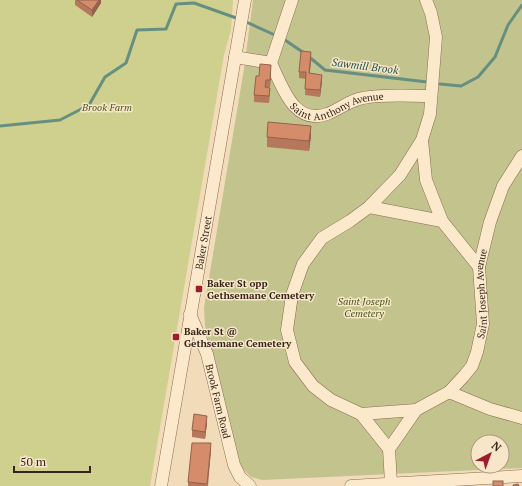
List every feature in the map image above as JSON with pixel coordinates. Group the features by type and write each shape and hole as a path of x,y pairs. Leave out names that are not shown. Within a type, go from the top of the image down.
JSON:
{"street":[{"path":"235,57 271,63 292,0"},
{"path":"391,483 388,449 361,414 331,400 313,386 295,362 287,330 292,295 303,264 322,238 350,221 369,207 400,175 422,140 430,114 430,96 436,37 431,13 426,0"},
{"name":"Baker Street","path":"162,486 244,2"},
{"name":"Saint Anthony Avenue","path":"271,63 289,100 300,112 315,116 326,114 352,101 364,98 430,96"},
{"path":"422,140 426,180 442,221 479,267"},
{"name":"Saint Joseph Avenue","path":"361,414 416,410 449,392 472,366 478,352 483,324 479,267 490,222 503,186 522,156"},
{"path":"369,207 442,221"},
{"name":"Brook Farm Road","path":"190,314 205,348 234,465 240,477 250,486"},
{"path":"449,392 490,409 522,418"},
{"name":"Saint Joseph Avenue","path":"388,449 416,410"},
{"path":"351,486 522,476"}],"green space":[{"name":"Brook Farm","path":"0,0 233,0 231,30 224,55 150,486 0,486"},
{"name":"Saint Joseph Cemetery","path":"253,0 522,0 522,468 510,469 510,434 470,434 470,470 262,480 251,477 241,467 220,394 205,326 204,308 244,69"}],"building":[{"path":"77,0 99,0 92,10"},
{"path":"301,51 311,52 309,73 322,75 320,90 305,89 306,72 299,72"},
{"path":"260,64 271,65 270,80 266,80 265,87 270,88 269,96 254,95 256,76 259,76"},
{"path":"268,122 311,126 309,141 267,137"},
{"path":"194,414 207,416 205,432 192,430"},
{"path":"192,443 211,443 207,484 188,482"},
{"path":"493,481 503,481 503,486 493,486"}],"waterway":[{"name":"Sawmill Brook","path":"0,126 60,120 89,105 105,77 126,63 137,30 166,29 176,4 194,3 239,19"},
{"name":"Sawmill Brook","path":"440,84 461,86 478,77 495,57 508,25 522,5"},
{"name":"Sawmill Brook","path":"244,21 277,36"},
{"name":"Sawmill Brook","path":"282,38 304,53"},
{"name":"Sawmill Brook","path":"308,56 325,70 427,82"}],"place":[{"name":"Baker St opp Gethsemane Cemetery","path":"199,289"},
{"name":"Baker St @ Gethsemane Cemetery","path":"176,337"}]}
